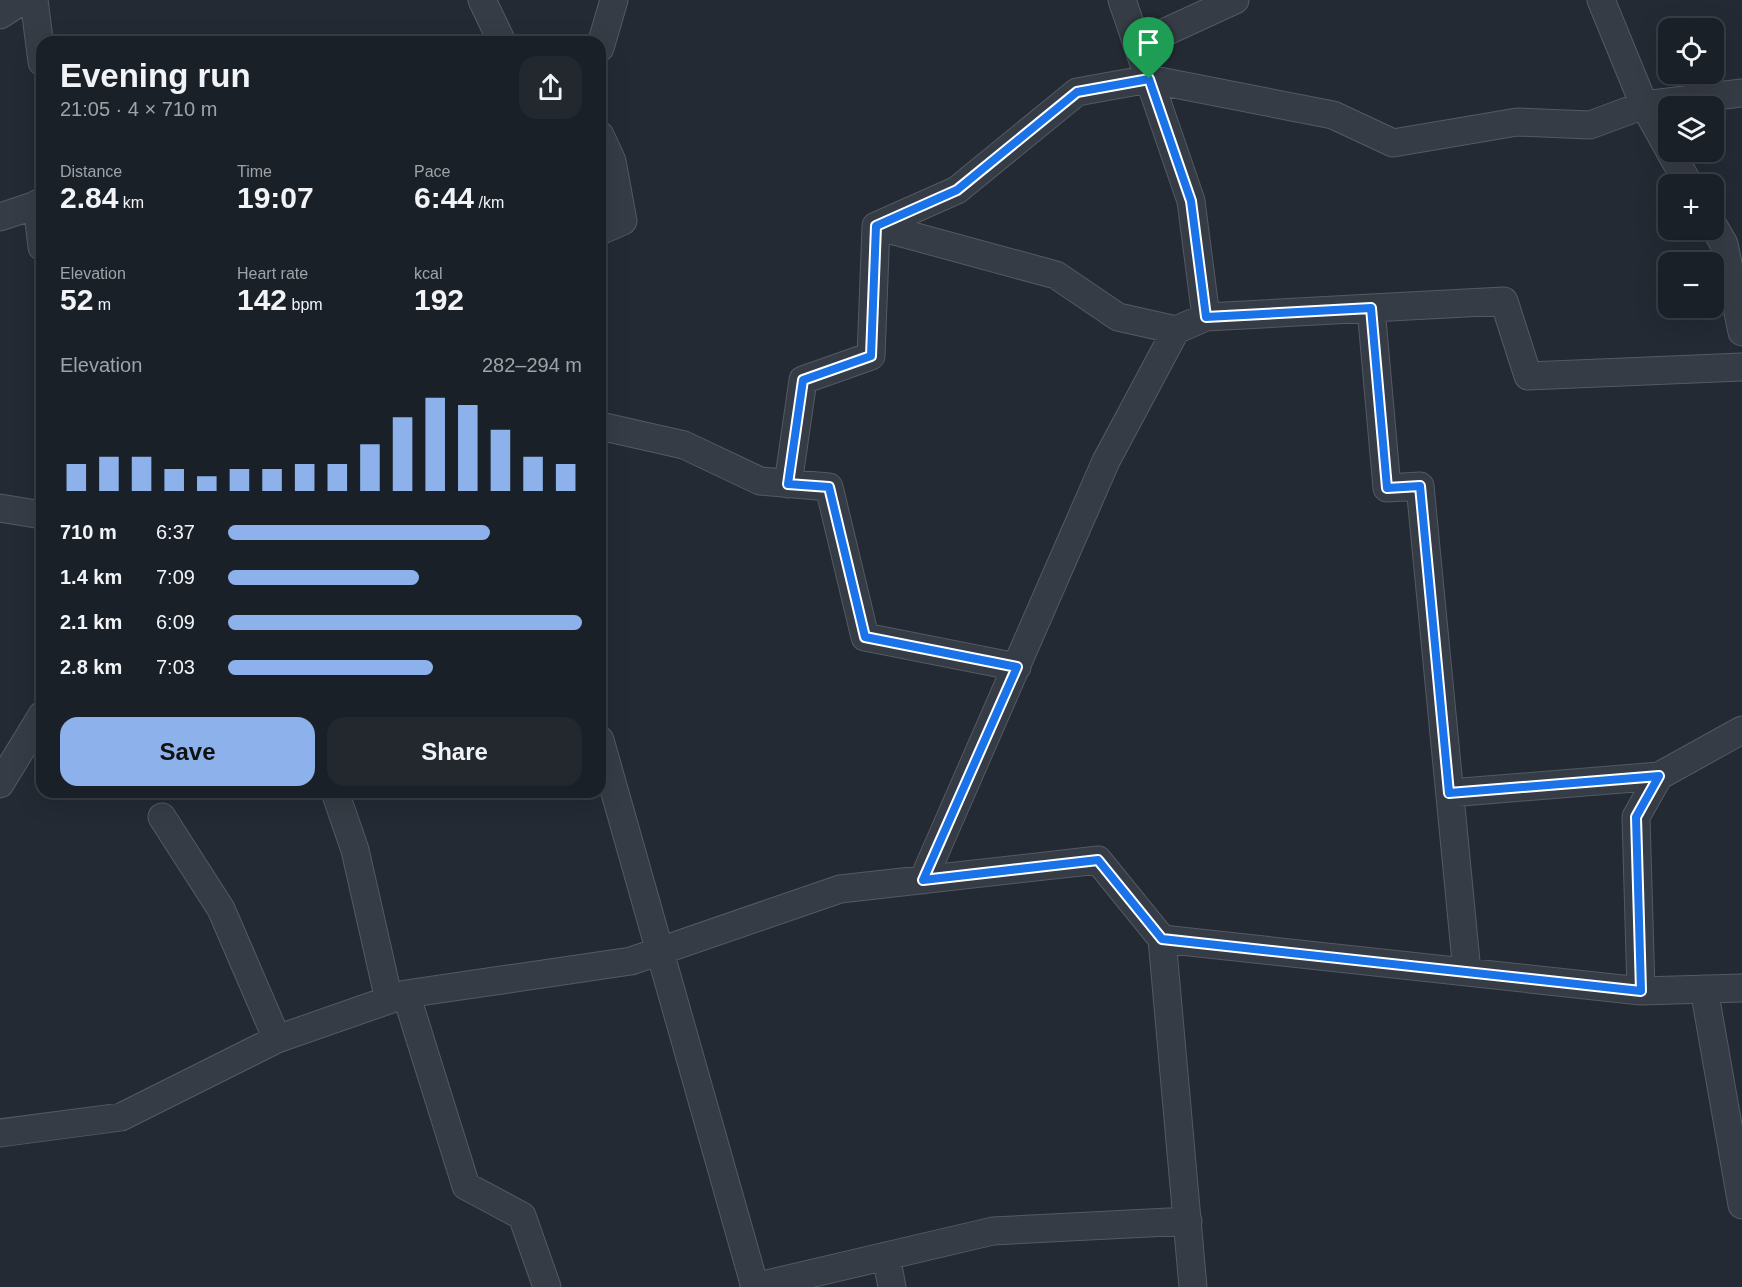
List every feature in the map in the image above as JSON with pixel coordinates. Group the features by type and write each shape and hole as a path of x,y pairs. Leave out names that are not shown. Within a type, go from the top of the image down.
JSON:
{"street":[{"path":"0,15 23,0"},
{"path":"34,0 39,36"},
{"path":"482,0 499,36"},
{"path":"604,36 614,0"},
{"path":"1122,0 1191,201 1206,317"},
{"path":"1137,45 1235,0"},
{"path":"1601,0 1644,105 1658,130"},
{"path":"876,226 957,190 1077,92 1149,79 1333,115 1393,143 1517,122 1590,125 1644,105 1742,93"},
{"path":"606,148 612,161 623,221 606,228"},
{"path":"0,217 36,204"},
{"path":"876,226 1056,275 1118,317 1176,330 1206,317 1504,301 1528,376 1742,367"},
{"path":"788,484 803,380 871,356 876,226"},
{"path":"1722,240 1742,332"},
{"path":"1371,308 1387,488 1420,486 1467,972"},
{"path":"923,880 1106,461 1176,330"},
{"path":"606,427 684,445 760,481 829,487 865,637 1017,667"},
{"path":"0,508 36,514"},
{"path":"0,784 36,726"},
{"path":"1449,793 1659,776 1742,730"},
{"path":"606,760 662,950 688,1058 755,1287 993,1231 1188,1221"},
{"path":"1641,991 1636,817 1659,776"},
{"path":"337,798 355,850 398,997 466,1186 522,1216 547,1287"},
{"path":"162,817 221,909 277,1039"},
{"path":"0,1133 121,1117 277,1039 398,997 631,961 840,890 1098,860 1162,939 1193,1287"},
{"path":"1162,939 1641,991 1742,988"},
{"path":"1704,989 1742,1205"},
{"path":"886,1256 892,1287"}],"route":[{"path":"1149,79 1191,201 1206,317 1371,308 1387,488 1420,486 1449,793 1659,776 1636,817 1641,991 1162,939 1098,860 923,880 1017,667 865,637 829,487 788,484 803,380 871,356 876,226 957,190 1077,92 1149,79"}]}
